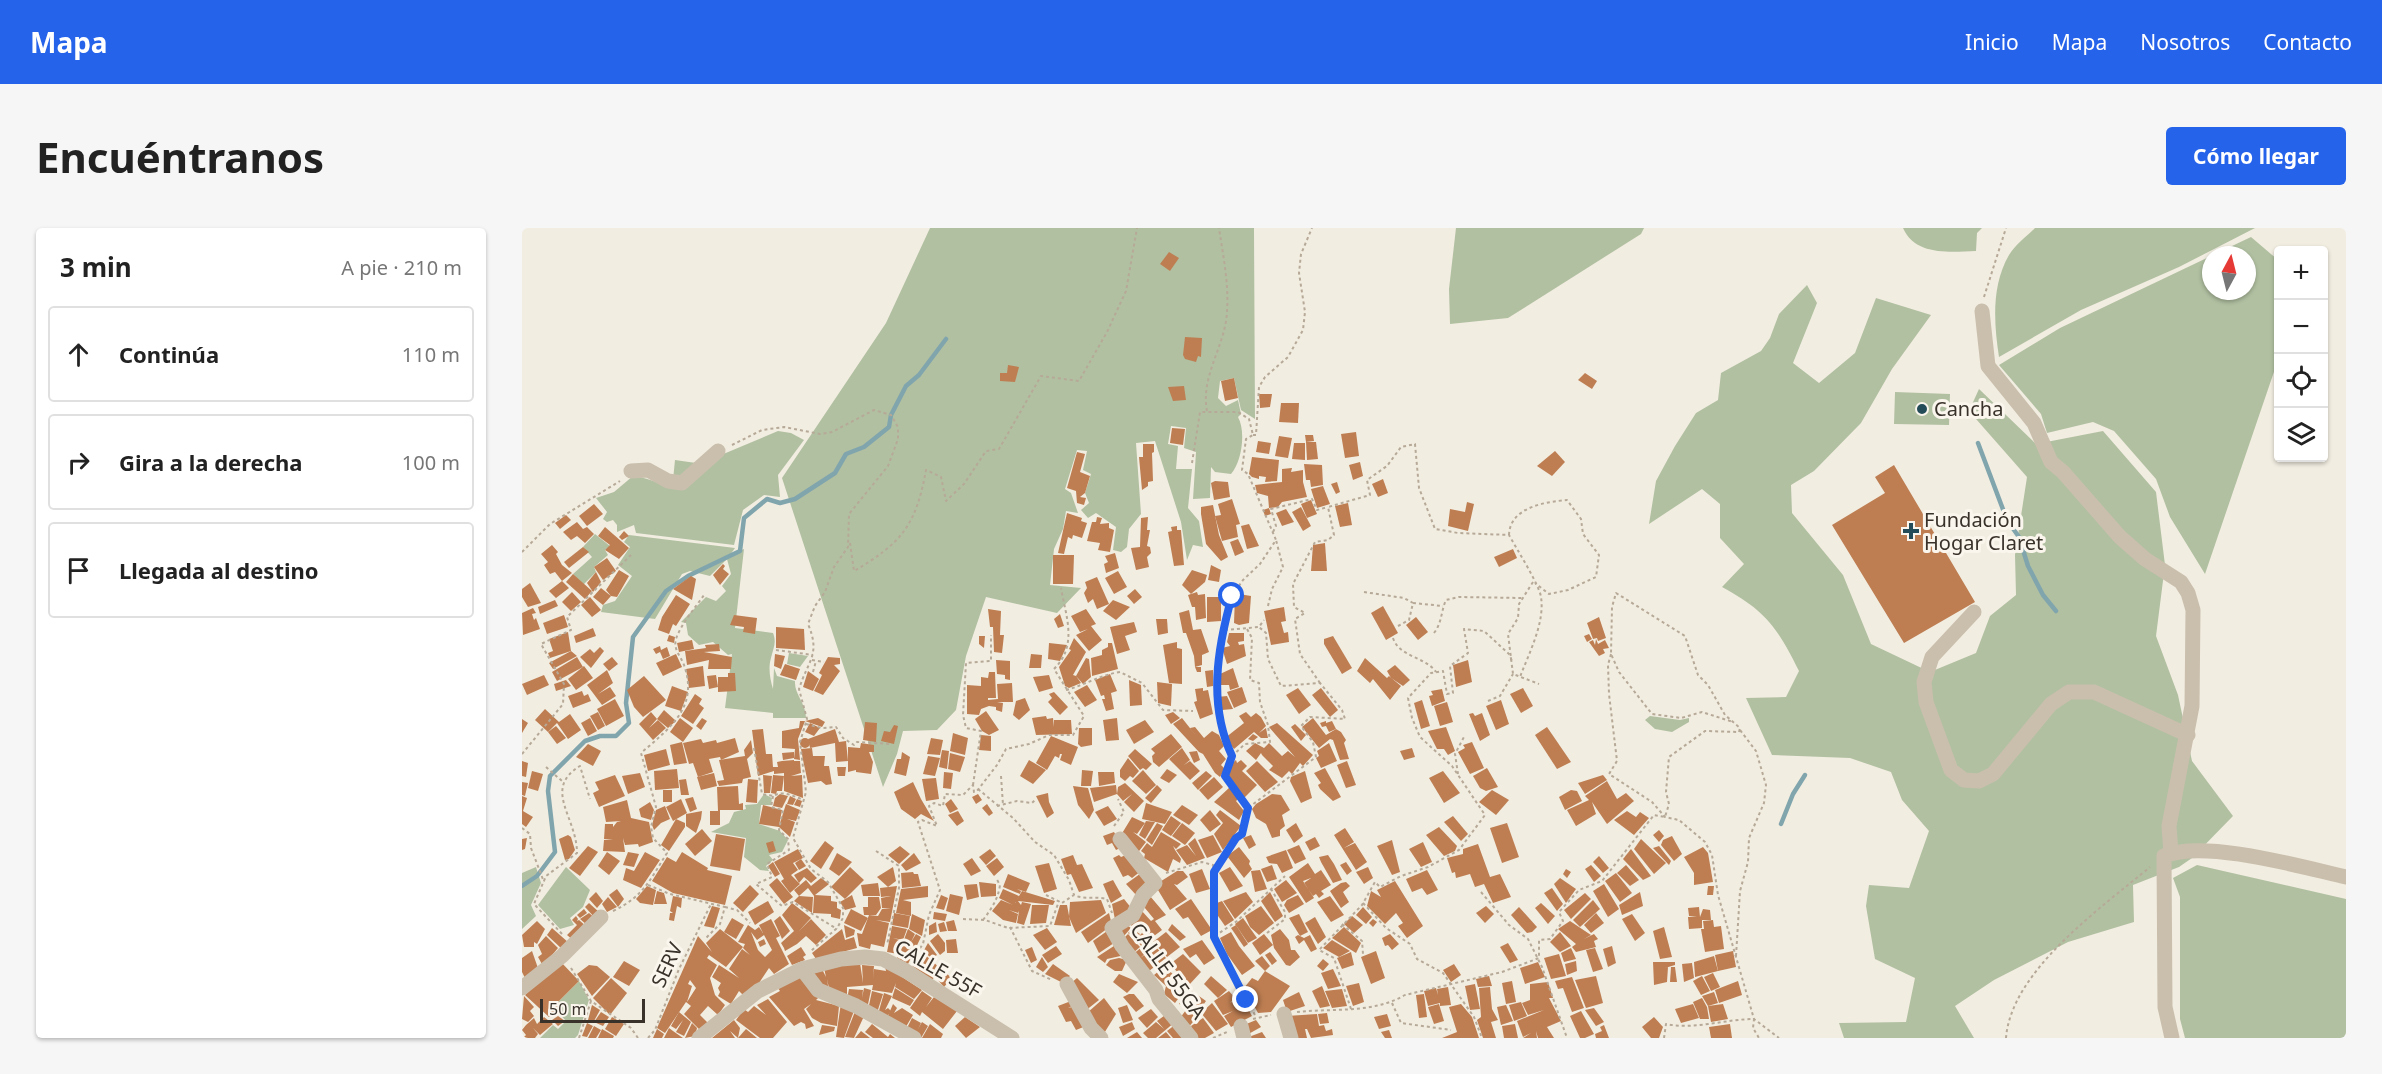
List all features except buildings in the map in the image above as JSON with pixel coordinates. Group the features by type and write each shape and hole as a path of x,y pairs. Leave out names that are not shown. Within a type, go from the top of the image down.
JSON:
{"street":[{"path":"1982,310 1988,366 2034,423 2051,462 2063,472 2120,537 2145,559 2181,582 2188,593 2193,610 2194,681 2188,735 2169,826 2165,1007 2172,1038"},
{"path":"631,471 648,470 668,481 682,483 718,451"},
{"path":"1974,612 1932,657 1924,682 1926,702 1951,770 1964,780 1979,781 1993,774 2051,704 2069,692 2094,692 2188,735"},
{"path":"1120,839 1153,880"},
{"path":"2168,855 2211,851 2346,877"},
{"name":"CALLE 55GA","path":"1153,880 1133,915 1112,928 1159,999 1191,1038"},
{"path":"522,988 562,956 602,917"},
{"name":"CALLE 55F","path":"699,1038 758,991 802,969 841,959 865,957 883,959 906,970 1012,1038"},
{"path":"802,969 818,990 856,1006 914,1038"},
{"path":"1066,984 1091,1028 1101,1038"},
{"path":"1284,1014 1291,1038"}],"path":[{"path":"718,451 762,430 783,427 820,435 832,432 874,410 891,415 897,427 898,439 888,466 849,514 847,525 855,571 884,553 905,530 920,504 926,470 941,477 946,501 964,484 986,451 999,449 1041,376 1079,381 1107,332 1126,291 1137,228"},
{"path":"1207,411 1205,402 1211,370 1228,313 1219,228"},
{"path":"1268,606 1272,589 1283,567 1276,540 1248,474 1242,470 1246,439 1256,435 1259,387 1266,377 1288,357 1303,330 1305,312 1299,273 1301,254 1312,228"},
{"path":"1985,291 2006,228"},
{"path":"1192,463 1200,412 1238,412 1249,419 1253,435"},
{"path":"1273,533 1275,526 1272,509 1312,499 1317,510 1370,495 1367,480 1387,466 1401,447 1415,444 1419,488 1435,529 1458,533 1509,535"},
{"path":"522,552 550,524 616,484 631,471"},
{"path":"1520,677 1539,624 1540,594 1533,582 1509,535 1509,528 1522,512 1548,502 1567,500 1581,519 1583,534 1599,555 1596,577 1568,590 1549,594 1533,582"},
{"path":"1214,872 1236,838 1242,834 1248,808 1316,757 1313,742 1301,726 1311,717 1345,719 1342,710 1320,683 1297,644 1295,619 1305,614 1294,608 1293,584 1315,542 1328,540 1334,535 1328,507"},
{"path":"802,969 809,952 837,929 843,918 843,908 828,882 811,869 793,838 806,792 800,742 806,724 806,707 799,689 812,660 815,642 808,624 850,540"},
{"path":"1232,756 1224,739 1216,698 1216,677 1225,630 1232,596 1243,580 1260,564 1276,540"},
{"path":"522,754 531,739 563,704 564,684 541,644 571,630 567,617 631,555"},
{"path":"1488,701 1500,696 1513,674 1508,634 1518,618 1519,604 1533,582"},
{"path":"991,635 990,661 966,663 963,715 966,728 981,731 974,792 997,765 1005,749 1029,744 1049,735 1073,735 1084,716 1054,669 1066,655 1070,642 1061,588"},
{"path":"1364,592 1404,598 1413,603 1443,606"},
{"path":"1665,817 1652,802 1609,774 1617,761 1608,665 1611,654 1612,607 1616,593 1685,636 1698,675 1708,685 1725,715 1740,729 1756,751 1766,785 1764,803 1749,838 1748,862 1740,891 1736,958"},
{"path":"602,917 636,899 648,885 667,853 653,838 651,827 656,807 641,753 679,717 690,692 684,664 676,650 676,639 704,596"},
{"path":"1434,633 1439,627 1446,600 1459,597 1522,598"},
{"path":"1398,626 1409,620 1413,603"},
{"path":"1225,630 1259,627 1264,620"},
{"path":"1259,627 1266,633 1268,659 1281,687 1320,683"},
{"path":"1247,629 1252,638 1250,680 1259,683 1261,709 1268,725 1270,742 1245,744 1232,756 1225,776 1248,808"},
{"path":"1351,1010 1334,958 1319,950 1363,903 1375,882 1380,887 1453,855 1467,842 1485,815 1458,774 1420,737 1408,698 1431,673 1443,671 1447,694 1453,693 1450,666 1468,653 1464,629 1484,631 1510,656 1512,662"},
{"path":"1393,638 1395,644 1409,655 1429,662 1436,672"},
{"path":"776,650 813,655"},
{"path":"1611,654 1619,672 1652,714 1681,718 1702,712 1733,723"},
{"path":"812,660 824,662"},
{"path":"813,672 816,661"},
{"path":"1066,690 1084,685 1093,679 1120,672 1142,683 1163,710 1193,711"},
{"path":"1513,674 1539,684"},
{"path":"806,724 822,728 836,727 843,738 854,745 857,742 891,744"},
{"path":"1665,817 1670,804 1666,792 1669,757 1705,731 1729,733 1740,729"},
{"path":"1458,774 1455,754 1465,735"},
{"path":"754,748 762,794 773,796 778,793 788,793 804,800"},
{"path":"561,781 566,774 580,766 590,799"},
{"path":"546,767 561,781 565,805 575,829 577,853 546,876 534,904 564,936"},
{"path":"1001,776 1003,805"},
{"path":"906,970 923,944 929,915 940,890 918,822 922,820 937,826 929,806 934,803 943,806 945,794 963,795 973,785"},
{"path":"978,789 1059,862 1074,895"},
{"path":"773,796 771,807 783,810 779,830 788,839 794,840 799,848"},
{"path":"1118,799 1124,812 1114,826 1120,839"},
{"path":"997,806 1017,801 1032,803 1035,800"},
{"path":"1539,958 1539,940 1550,939 1563,921 1559,912 1580,890 1602,881 1654,816 1679,820 1705,842 1712,855 1718,895 1754,1019 1753,1028 1759,1038"},
{"path":"522,828 530,834 536,862 544,882"},
{"path":"788,839 789,850 767,864 772,877 756,884 782,906 793,902 837,929"},
{"path":"876,851 899,866 899,888 883,959"},
{"path":"2006,1038 2025,983 2074,930 2168,855"},
{"path":"1153,880 1202,862 1212,865 1214,872 1214,937 1256,1017"},
{"path":"1214,937 1237,921 1285,876"},
{"path":"983,920 998,895 1000,885 996,878"},
{"path":"648,885 670,894 737,910 750,922"},
{"path":"1267,933 1285,919 1285,912 1271,889"},
{"path":"1482,892 1509,924 1528,939 1539,958 1567,1038"},
{"path":"1046,896 1062,903 1074,895 1107,899"},
{"path":"963,919 983,920 1010,927 1050,926 1059,901"},
{"path":"1363,903 1386,928 1410,945 1417,959 1443,973 1474,1017 1482,1038"},
{"name":"SERV","path":"648,1038 655,1030 679,969 711,904"},
{"path":"706,938 720,924 724,907"},
{"path":"1342,924 1362,942 1363,954"},
{"path":"1010,927 1032,971 1066,984"},
{"path":"562,956 591,1001 631,1028 638,1038"},
{"path":"1284,1014 1351,1010 1392,1003 1405,995 1502,972 1539,958"},
{"path":"579,1038 591,1001"},
{"path":"1392,1003 1401,1023 1451,1030"},
{"path":"1664,1038 1666,1024 1675,1026 1754,1019 1779,1038"},
{"path":"1562,1038 1564,1033"}],"green space":[{"path":"930,228 1254,228 1255,419 1241,410 1234,378 1220,381 1218,398 1226,406 1238,400 1242,446 1238,462 1231,474 1215,472 1211,467 1210,498 1193,499 1196,452 1184,448 1186,428 1171,426 1168,444 1178,446 1176,469 1192,469 1188,508 1199,521 1203,547 1193,545 1187,560 1181,522 1155,441 1136,443 1141,514 1129,529 1127,547 1121,552 1113,550 1116,527 1096,513 1088,518 1081,510 1089,503 1085,493 1091,474 1083,470 1087,451 1077,450 1065,489 1071,493 1078,513 1066,511 1063,529 1054,549 1050,585 1081,588 1057,613 986,597 966,656 956,710 937,730 903,731 897,754 883,787 782,478 886,323"},
{"path":"1456,228 1644,228 1641,234 1508,318 1450,324 1449,289"},
{"path":"1903,228 1982,228 1977,233 1976,251 1945,252 1916,244"},
{"path":"2035,228 2255,228 2220,246 2202,246 2202,255 2081,310 1999,357 1995,305 1999,279 2009,255"},
{"path":"2251,237 2274,257 2274,372 2205,574 2170,517 2156,479 2114,431 2093,422 2047,433 2041,414 1999,365 2060,328 2202,260 2202,300 2256,300 2256,246 2232,246"},
{"path":"1807,285 1817,303 1793,363 1819,383 1855,353 1876,298 1931,315 1892,369 1861,423 1814,471 1791,485 1792,513 1843,575 1871,644 1930,672 1976,653 1990,616 2016,595 2015,555 2027,477 1969,411 1979,389 2036,444 2103,431 2156,492 2165,565 2156,636 2178,695 2192,761 2233,816 2192,858 2179,867 2133,885 2134,922 2068,942 1994,980 1955,1006 1974,1038 1844,1038 1839,1023 1906,1022 1915,978 1875,959 1866,906 1869,885 1909,888 1929,831 1902,800 1891,772 1850,758 1772,755 1746,698 1786,697 1799,671 1777,631 1769,622 1750,604 1722,587 1744,564 1720,538 1720,504 1702,489 1649,524 1656,481 1696,413 1718,400 1721,373 1761,351 1770,338 1779,314"},
{"name":"Cancha","path":"1895,392 1950,394 1949,425 1894,424"},
{"path":"778,431 791,433 804,440 778,475 780,497 764,495 743,510 734,545 636,533 634,525 617,532 617,525 613,520 607,522 603,519 607,512 596,498 614,492 633,476 684,490 721,455"},
{"path":"675,460 696,463 687,477 673,480"},
{"path":"595,534 610,546 605,550 608,555 594,567 596,572 583,585 573,574 592,557 583,547"},
{"path":"629,535 735,548 730,555 744,549 735,628 773,633 775,643 770,662 770,677 773,689 774,668 777,676 795,681 806,718 773,718 773,713 725,708 732,654 728,655 713,642 699,645 688,635 686,623 681,622 706,597 716,601 726,591 722,586 731,574 727,559 710,576 690,571 682,574 655,619 601,612 603,605 615,601 632,576 618,565 630,547 624,542"},
{"path":"789,653 808,656 800,667 787,664"},
{"path":"1650,716 1680,720 1689,718 1689,722 1672,732 1655,729 1645,720"},
{"path":"764,794 772,798 771,805 761,805 759,824 780,831 788,840 782,852 769,855 773,860 766,866 769,871 760,870 744,857 746,838 711,832 729,823 734,812 746,809 745,805 757,804"},
{"path":"2197,865 2346,899 2346,1038 2185,1038 2180,1019 2180,897 2173,878"},
{"path":"536,867 541,883 531,905 536,916 522,929 522,873"},
{"path":"566,867 590,890 583,907 570,918 574,925 560,929 538,905"},
{"path":"579,981 589,1000 578,1035 575,1038 540,1038 553,1025 558,1029 566,1021 557,1011 561,1005 558,1002"}],"waterway":[{"path":"522,886 537,876 555,852 548,791 550,776 585,741 600,736 616,736 629,723 626,703 633,637 666,591 688,576 740,551 744,518 767,499 780,503 795,499 835,473 846,454 864,447 889,427 891,415 906,386 919,375 946,339"},
{"path":"1978,443 2007,520 2019,537 2028,566 2043,595 2056,611"},
{"path":"1781,824 1793,794 1805,775"}],"place":[{"name":"Cancha","path":"1922,409"},
{"name":"Fundación Hogar Claret","path":"1911,531"}],"route":[{"path":"1232,596 1216,677 1216,698 1224,739 1232,756 1225,776 1248,808 1242,834 1238,835 1217,871 1214,872 1216,890 1214,937 1246,1000"}]}
